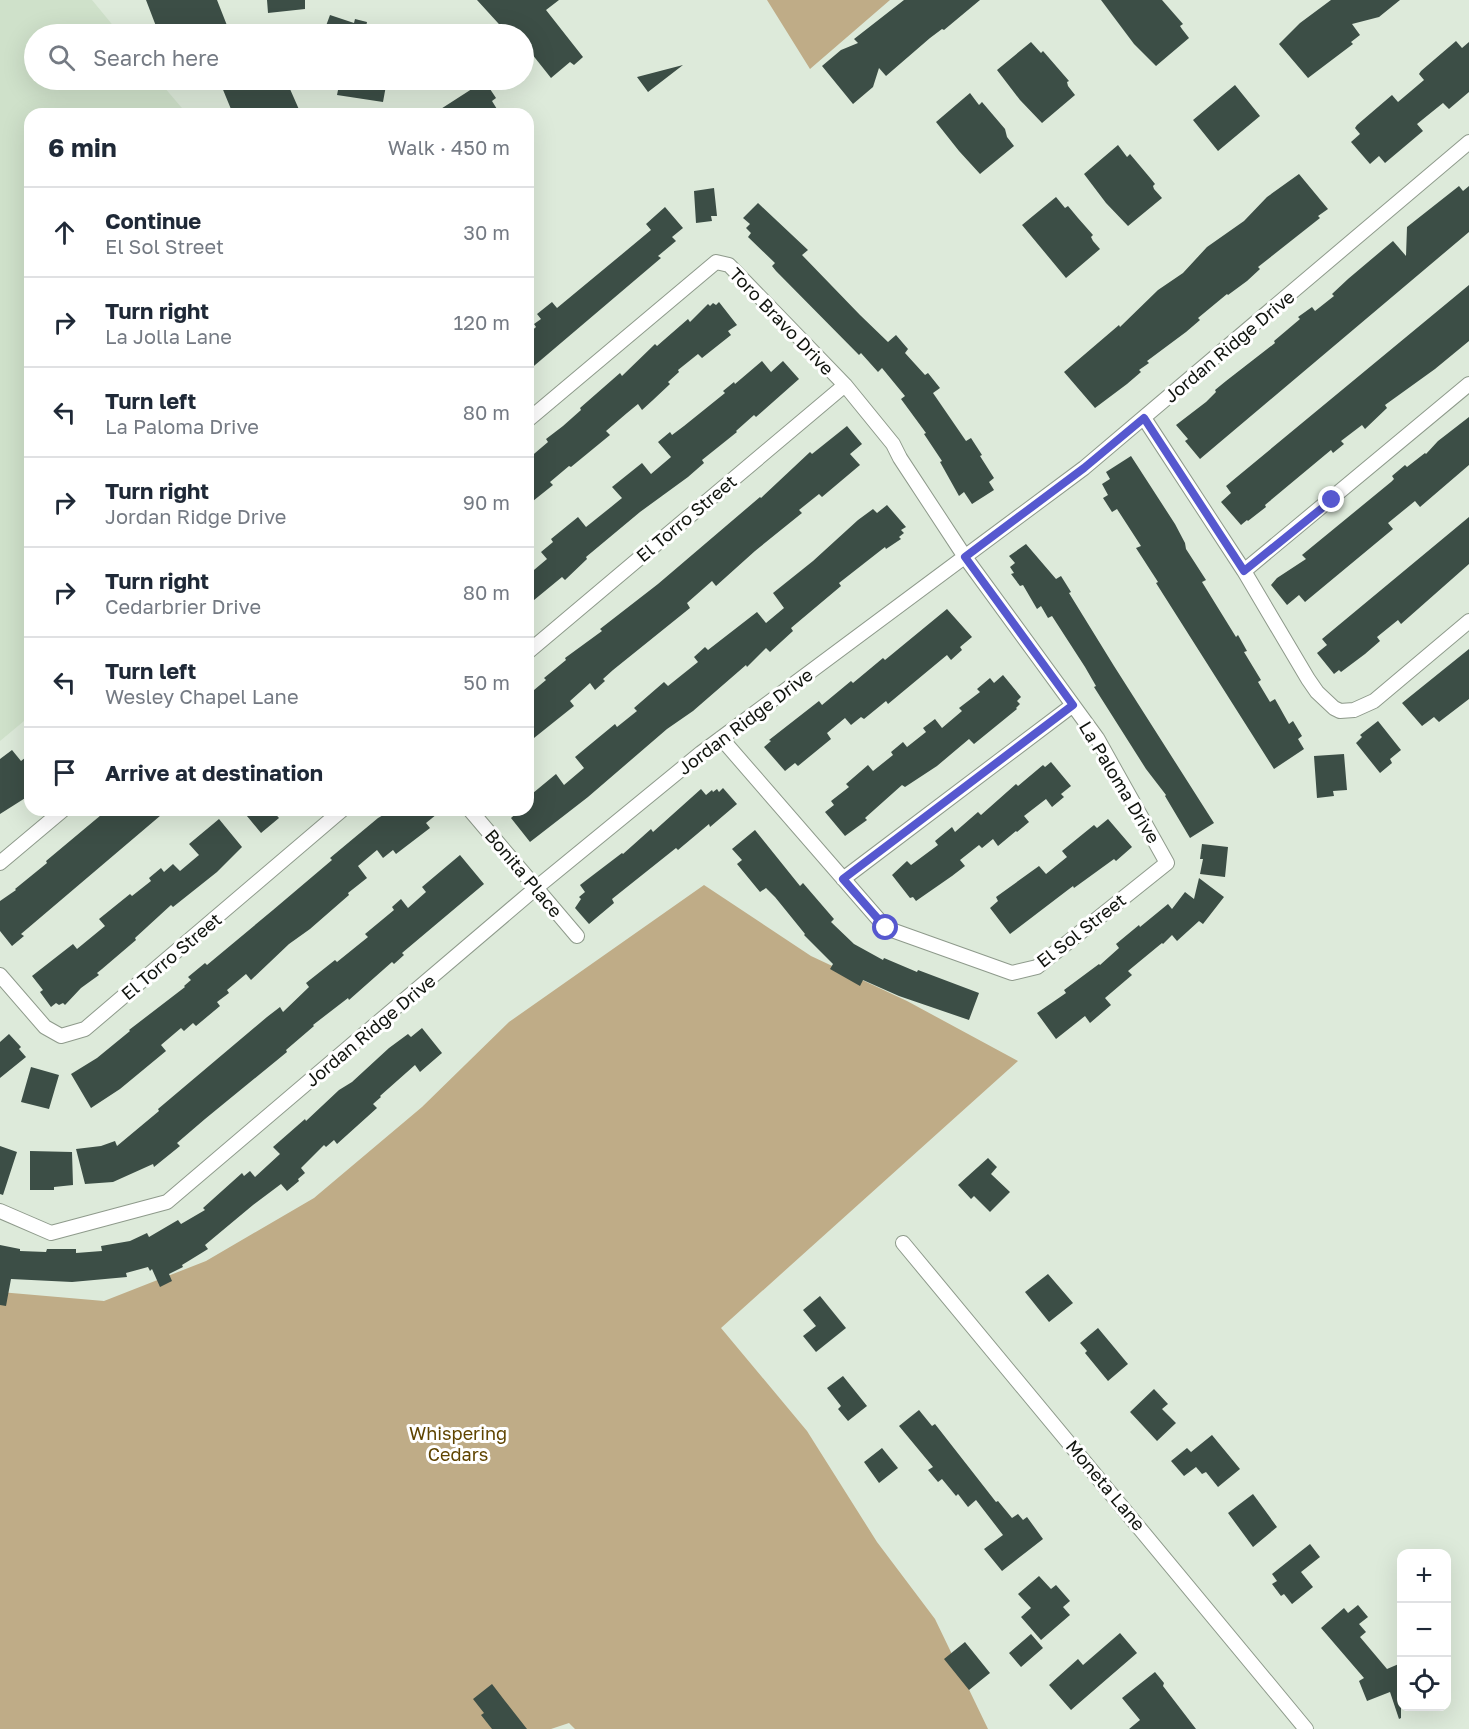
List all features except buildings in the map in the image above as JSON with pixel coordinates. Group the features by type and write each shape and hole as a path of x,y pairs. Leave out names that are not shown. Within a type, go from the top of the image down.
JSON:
{"street":[{"name":"Jordan Ridge Drive","path":"0,1211 51,1233 167,1202 536,888 721,738 1084,468 1469,142"},
{"name":"Toro Bravo Drive","path":"534,415 716,262 729,265 845,385 893,444 965,557"},
{"path":"1244,571 1469,384"},
{"name":"El Torro Street","path":"534,647 845,385"},
{"path":"1144,418 1244,571 1313,686 1326,702 1340,711 1354,710 1374,701 1469,621"},
{"name":"La Paloma Drive","path":"965,557 1097,738 1167,862"},
{"path":"843,879 1073,705"},
{"name":"El Sol Street","path":"721,738 886,928 1012,973 1037,967 1167,862"},
{"path":"0,863 56,816"},
{"name":"El Torro Street","path":"0,975 45,1027 61,1036 85,1029 335,816"},
{"name":"Bonita Place","path":"475,816 577,936"},
{"name":"Moneta Lane","path":"903,1243 1306,1729"}],"shaded area":[{"path":"0,0 92,0 112,24 24,24 24,90 167,90 182,108 24,108 24,721 0,741"}],"green space":[{"path":"767,0 890,0 810,69"},
{"name":"Whispering Cedars","path":"704,885 811,956 907,1001 1018,1061 721,1328 807,1431 877,1542 935,1619 988,1729 575,1729 569,1723 551,1729 0,1729 0,1292 104,1301 206,1261 314,1198 422,1107 509,1022"}],"route":[{"path":"886,928 843,879 1073,705 965,557 1084,468 1144,418 1244,571 1332,500"}]}
